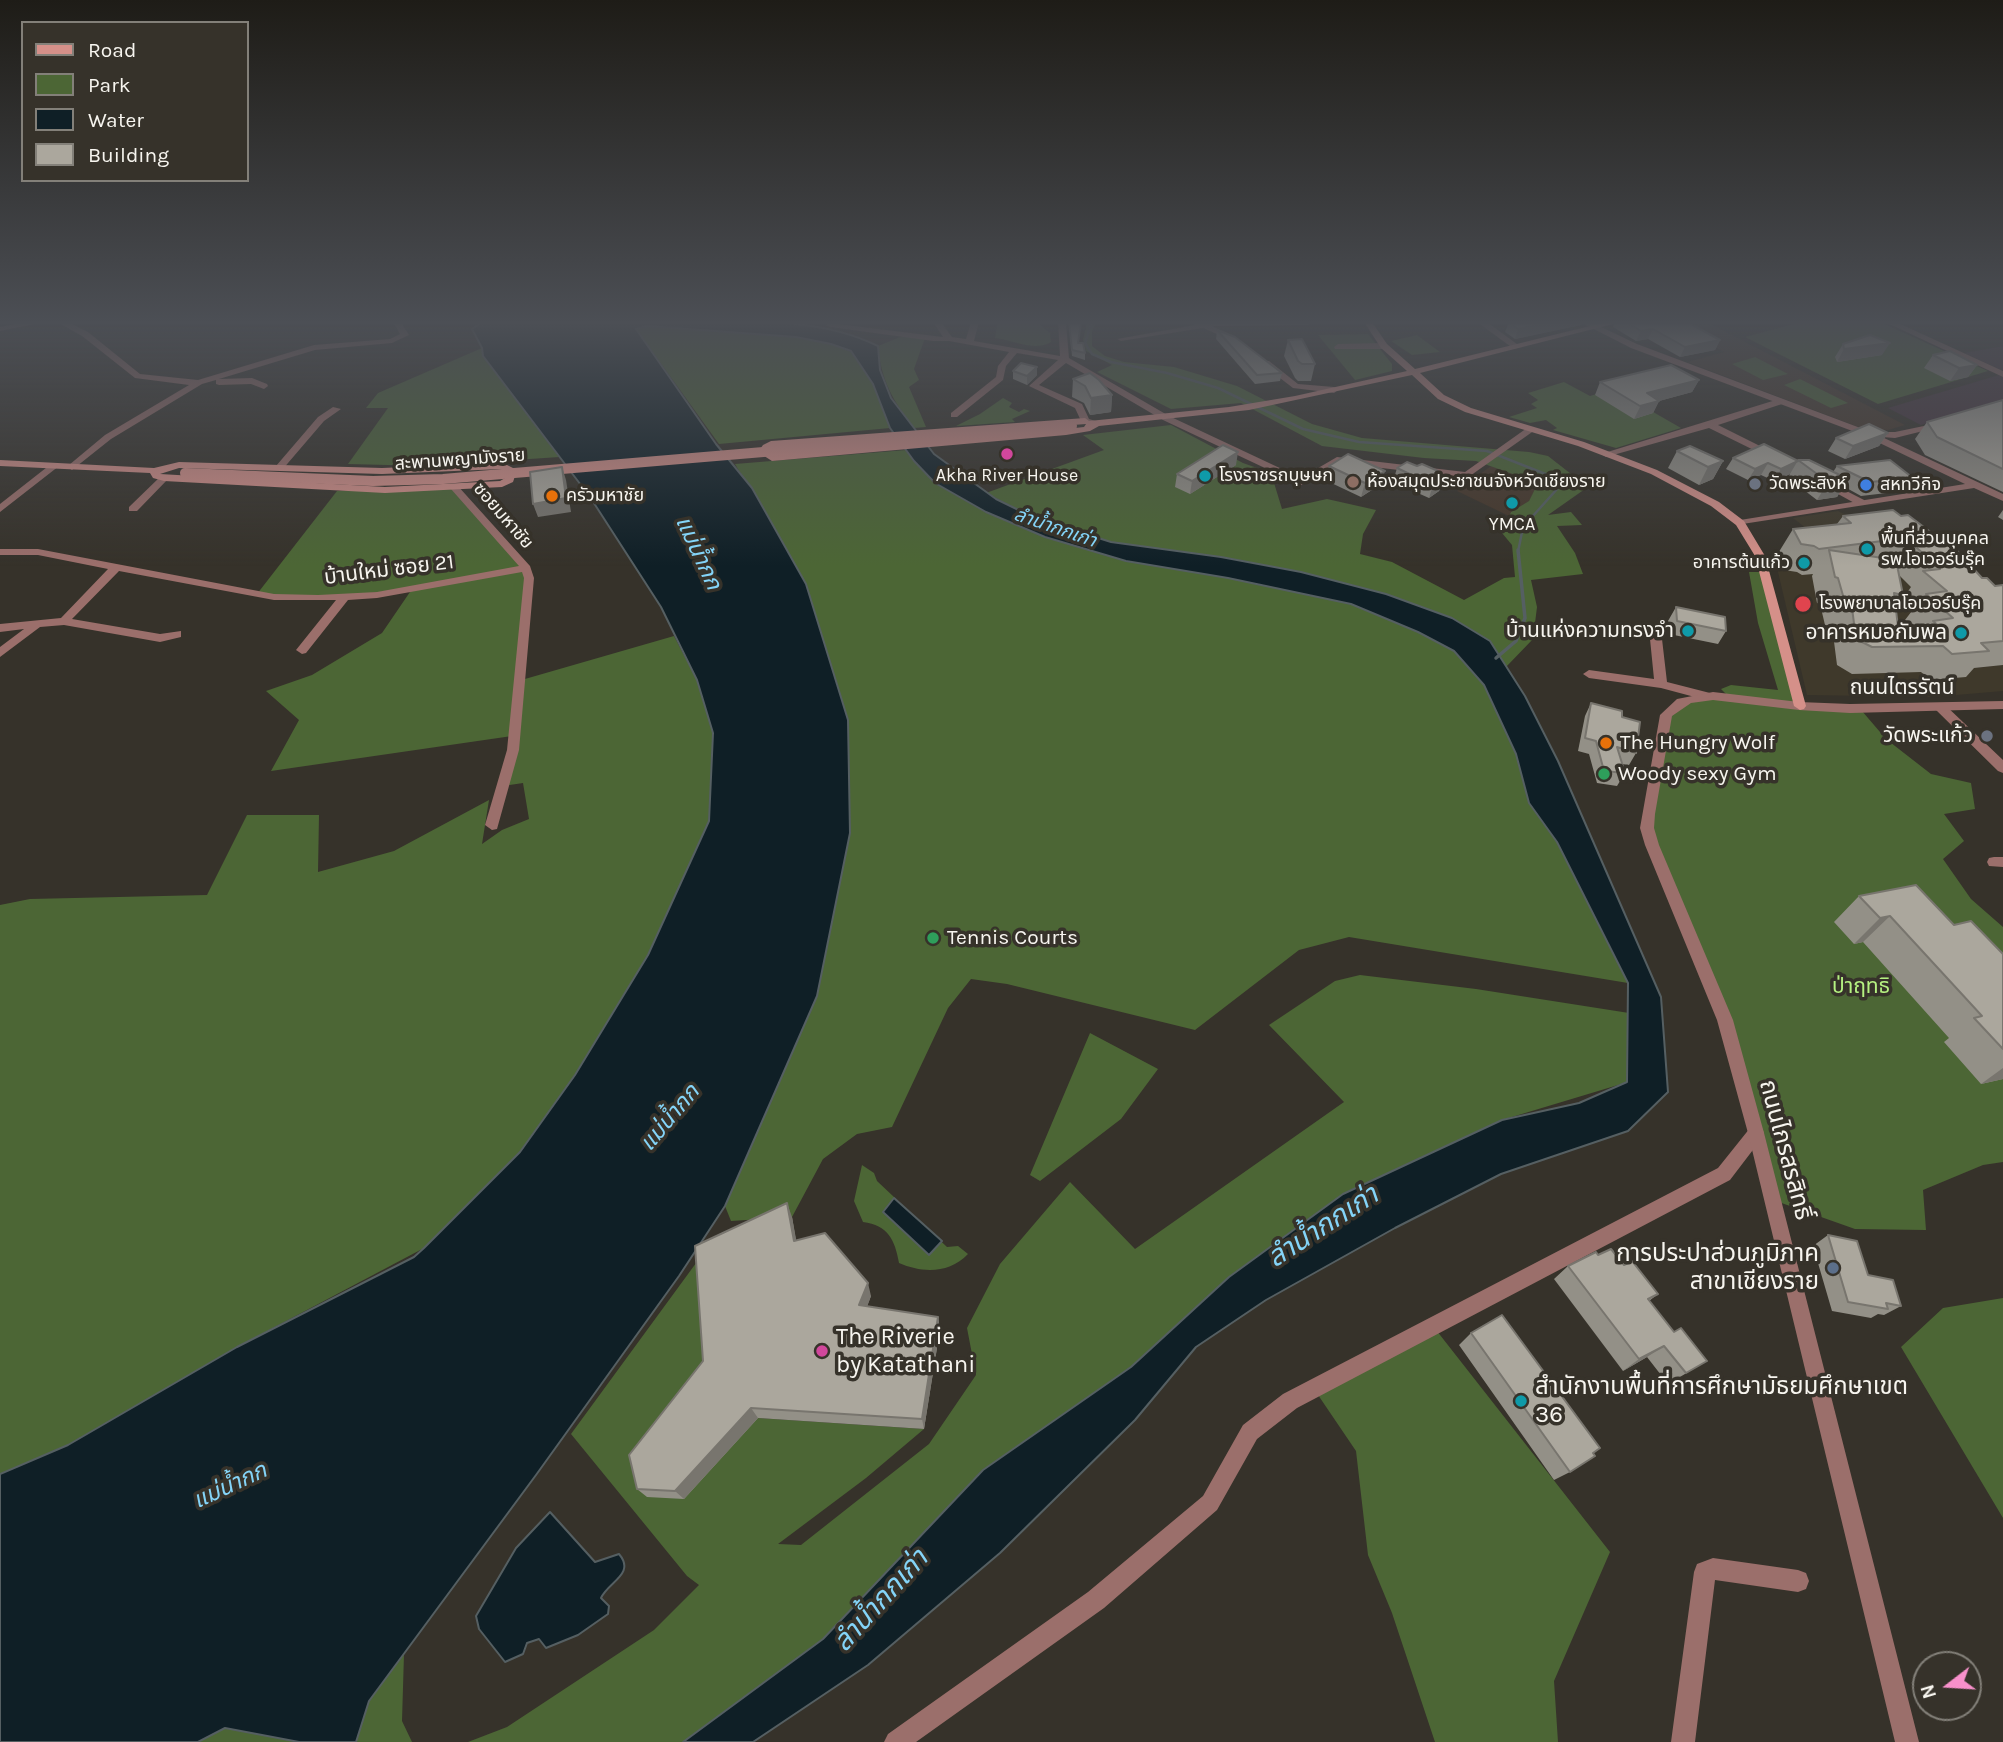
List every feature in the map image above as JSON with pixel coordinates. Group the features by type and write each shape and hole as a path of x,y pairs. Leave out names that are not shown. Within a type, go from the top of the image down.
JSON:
{"main road":[{"path":"1085,421 771,444 765,447 763,452 772,458 1066,432 1087,429 1097,423 1166,418 1271,403"},
{"path":"1454,403 1606,454 1679,484 1715,504 1740,523 1760,556 1800,706"},
{"name":"สะพานพญามังราย","path":"153,471 373,481 443,479 1097,423"},
{"path":"0,463 153,471 178,466 435,471 503,466 512,470 510,480 502,484 351,489 164,478 153,471"}],"street":[{"path":"72,467 108,437 164,403"},
{"path":"954,415 969,403"},
{"path":"1073,403 1079,406 1085,421 1097,423"},
{"path":"1141,403 1301,482 1337,460 1467,475 1530,430"},
{"path":"1606,454 1711,425 1775,403"},
{"path":"1783,403 1866,433 2003,498"},
{"path":"279,468 321,419 336,409"},
{"path":"1866,433 1895,435 1952,421"},
{"path":"1711,425 1779,459"},
{"path":"1895,435 1896,447"},
{"path":"0,509 54,466"},
{"path":"133,509 164,478"},
{"path":"1814,478 1865,508"},
{"path":"1740,523 1865,508 1975,485"},
{"name":"ซอยมหาชัย","path":"454,487 526,568"},
{"name":"บ้านใหม่ ซอย 21","path":"0,552 38,552 274,597 344,598 377,595 526,568"},
{"path":"64,621 116,567"},
{"path":"492,825 513,750 529,578 526,568"},
{"path":"302,650 344,598"},
{"path":"0,628 64,621 160,638 177,634"},
{"path":"0,653 19,635 40,622"},
{"path":"1656,639 1661,684"},
{"path":"1589,674 1661,684 1706,696"},
{"name":"ถนนไกรสรสิทธิ์","path":"1800,706 1706,696 1673,705 1666,715 1647,828 1725,1020 1756,1133 1907,1742"},
{"name":"ถนนไตรรัตน์","path":"1800,706 2003,705"},
{"path":"1940,707 2003,768"},
{"path":"896,1742 1096,1600 1210,1503 1250,1432 1290,1401 1724,1174 1756,1133"},
{"path":"1683,1742 1705,1572 1713,1569 1798,1581"}],"shaded area":[{"path":"1796,403 1863,403 1905,425 1888,430 1861,428"},
{"path":"1904,403 1995,403 1921,425 1888,408"},
{"path":"1491,466 1539,483 1529,501 1509,516 1457,491"},
{"name":"โรงพยาบาลโอเวอร์บรุ๊ค","path":"1838,511 1889,537 1926,617 1975,668 2003,665 2003,691 1933,697 1807,695 1774,555 1816,548 1856,567 1793,518"}],"green space":[{"path":"370,403 519,403 559,457 427,466 348,464 388,408 366,408"},
{"path":"690,403 880,403 890,428 719,444"},
{"path":"897,403 916,403 926,427 914,428"},
{"path":"995,403 1012,403 1009,407 1019,412 1024,409 1030,411 1012,419 1015,422 956,426"},
{"path":"1160,403 1238,403 1171,409"},
{"path":"1242,403 1271,403 1312,424 1362,438 1529,452 1548,456 1575,477 1585,489 1548,515 1571,512 1582,525 1557,526 1575,553 1583,574 1531,580 1537,607 1533,639 1506,667 1490,641 1452,618 1386,594 1301,572 1221,557 1111,542 1035,518 986,493 1104,450 1083,435 1171,425 1243,463 1271,473 1282,509 1327,499 1376,510 1363,534 1360,554 1392,562 1464,600 1504,578 1515,577 1512,545 1502,533 1511,512 1529,501 1538,483 1476,461 1322,446"},
{"path":"1638,403 1681,428 1616,448 1553,430 1557,428 1546,420 1530,423 1509,417 1537,408 1531,404"},
{"path":"1821,403 1847,403 1831,408"},
{"path":"906,450 935,483 986,512 1045,537 1126,561 1228,578 1351,604 1418,632 1454,651 1484,685 1516,754 1529,803 1557,842 1628,983 1349,937 1299,950 1195,1030 1007,984 971,979 948,1008 892,1127 857,1134 823,1159 792,1217 731,1221 725,1206 817,996 850,833 806,584 735,464"},
{"path":"454,487 526,568 518,681 674,636 697,680 713,733 709,821 648,955 575,1075 520,1152 424,1248 237,1347 68,1445 0,1476 0,905 30,899 207,895 247,815 319,815 318,872 394,851 489,800 482,844 502,830 529,819 523,783 503,786 512,736 271,771 299,720 266,691 312,675 382,633 412,589 318,598 257,594 337,491"},
{"name":"ป่าฤทธิ","path":"1749,572 1760,572 1800,706 1862,711 1886,739 1931,774 1971,783 1975,809 1944,814 1964,841 1943,859 1971,899 2003,927 2003,1162 1983,1165 1923,1190 1926,1230 1855,1229 1773,1200 1725,1020 1647,828 1666,715 1684,700 1730,698 1721,689 1731,685 1778,690 1758,623"},
{"path":"1360,975 1476,989 1629,1013 1628,1082 1502,1120 1343,1194 1229,1277 1131,1367 983,1470 823,1639 683,1742 468,1742 507,1727 654,1630 699,1585 687,1576 571,1434 699,1259 758,1418 924,1429 866,1478 778,1544 801,1545 929,1444 976,1375 967,1328 1000,1264 1070,1182 1135,1249 1344,1102 1269,1025 1335,981"},
{"path":"1090,1033 1158,1069 1121,1119 1040,1181 1030,1175"},
{"path":"862,1165 874,1173 877,1181 947,1247 958,1246 968,1254 961,1261 935,1270 917,1269 899,1263 889,1235 879,1226 863,1222 854,1201"},
{"path":"2003,1298 2003,1518 1901,1347 1943,1308"},
{"path":"1433,1326 1610,1552 1554,1681 1558,1742 1435,1742 1392,1613 1368,1555 1356,1451 1314,1389"},
{"path":"404,1654 402,1721 412,1742 356,1742 368,1701"},
{"path":"225,1728 299,1740 299,1742 198,1742"}],"water":[{"name":"แม่น้ำกก","path":"519,403 688,403 752,488 806,584 848,720 850,833 817,996 725,1206 679,1276 536,1475 369,1701 356,1742 299,1742 225,1728 198,1742 0,1742 0,1474 68,1445 237,1347 414,1257 520,1152 575,1075 648,955 709,821 713,733 697,680 661,607 590,497"},
{"path":"880,403 895,403 934,454 996,499 1035,518 1111,542 1221,557 1301,572 1386,594 1452,618 1490,641 1525,696 1558,761 1661,997 1668,1092 1628,1131 1501,1174 1395,1228 1266,1300 1196,1347 1135,1420 1000,1553 868,1665 753,1742 683,1742 823,1639 983,1470 1131,1367 1229,1277 1343,1194 1502,1120 1579,1103 1627,1082 1628,983 1557,842 1529,803 1516,754 1484,685 1454,651 1418,632 1351,604 1228,578 1126,561 1045,537 986,512 935,483 914,461 890,428"},
{"path":"894,1198 942,1241 929,1255 883,1212"},
{"path":"550,1512 595,1562 619,1554 623,1561 623,1572 601,1598 609,1606 608,1614 578,1635 546,1648 539,1639 527,1643 523,1654 505,1662 479,1629 476,1616 516,1548"}],"building":[{"path":"1992,403 2003,403 2003,469 1937,437 1927,422"},
{"path":"1869,424 1888,433 1853,446 1836,438"},
{"path":"1764,444 1798,461 1781,469 1768,463 1755,469 1733,458"},
{"path":"1223,445 1238,452 1192,481 1177,474"},
{"path":"1690,446 1723,461 1708,467 1677,451"},
{"path":"1348,454 1385,471 1365,483 1329,466"},
{"path":"1798,460 1809,460 1848,479 1828,482"},
{"path":"1890,460 1913,478 1870,482 1837,466"},
{"path":"1407,462 1417,466 1422,464 1438,471 1435,473 1444,478 1433,485 1397,468"},
{"path":"562,467 566,498 533,504 530,472"},
{"path":"1893,510 1901,516 1908,515 1941,540 1948,541 1982,578 1987,578 1995,586 2003,585 2003,641 1981,643 1989,651 1952,654 1943,646 1872,647 1856,639 1851,600 1844,599 1838,578 1835,577 1829,550 1896,560 1903,595 1894,593 1898,627 1905,633 1941,628 1933,621 1953,618 1926,594 1947,591 1923,571 1940,569 1906,538 1819,549 1801,544 1793,529 1851,523 1843,516"},
{"path":"1676,607 1725,617 1726,631 1677,621"},
{"path":"1591,703 1622,711 1622,717 1640,722 1636,753 1617,747 1625,773 1604,771 1596,741 1585,738"},
{"path":"1916,885 1954,925 1971,921 2003,954 2003,1049 1974,1018 1982,1016 1890,916 1880,918 1859,896"},
{"name":"The Riverie by Katathani","path":"787,1203 794,1241 825,1233 868,1283 859,1305 938,1317 922,1419 751,1408 675,1491 637,1489 629,1455 703,1361 695,1246"},
{"path":"1828,1235 1857,1241 1868,1275 1893,1280 1901,1306 1886,1303 1888,1309 1848,1302"},
{"path":"1611,1249 1624,1265 1632,1261 1658,1294 1648,1299 1674,1332 1681,1328 1707,1361 1686,1373 1664,1346 1639,1359 1568,1266 1596,1252 1598,1255"},
{"path":"1502,1315 1600,1448 1593,1453 1595,1456 1570,1472 1471,1333"}],"waterway":[{"name":"ลำน้ำกกเก่า","path":"1250,403 1303,429 1359,442 1487,451 1548,475 1558,488 1523,527 1518,551"},
{"name":"ลำน้ำกกเก่า","path":"1496,658 1516,641 1525,618 1518,551"}],"place":[{"name":"Akha River House","path":"1007,454"},
{"name":"โรงราชรถบุษษก","path":"1205,476"},
{"name":"ห้องสมุดประชาชนจังหวัดเชียงราย","path":"1353,482"},
{"name":"วัดพระสิงห์","path":"1755,484"},
{"name":"สหทวีกิจ","path":"1866,485"},
{"name":"ครัวมหาชัย","path":"552,496"},
{"name":"YMCA","path":"1512,503"},
{"name":"พื้นที่ส่วนบุคคล รพ.โอเวอร์บรุ๊ค","path":"1867,549"},
{"name":"อาคารต้นแก้ว","path":"1804,563"},
{"name":"โรงพยาบาลโอเวอร์บรุ๊ค","path":"1803,604"},
{"name":"บ้านแห่งความทรงจำ","path":"1688,631"},
{"name":"อาคารหมอกัมพล","path":"1961,633"},
{"name":"วัดพระแก้ว","path":"1987,736"},
{"name":"The Hungry Wolf","path":"1606,743"},
{"name":"Woody sexy Gym","path":"1604,774"},
{"name":"Tennis Courts","path":"933,938"},
{"name":"การประปาส่วนภูมิภาค สาขาเชียงราย","path":"1833,1268"},
{"name":"The Riverie by Katathani","path":"822,1351"},
{"name":"สำนักงานพื้นที่การศึกษามัธยมศึกษาเขต 36","path":"1521,1401"}]}
